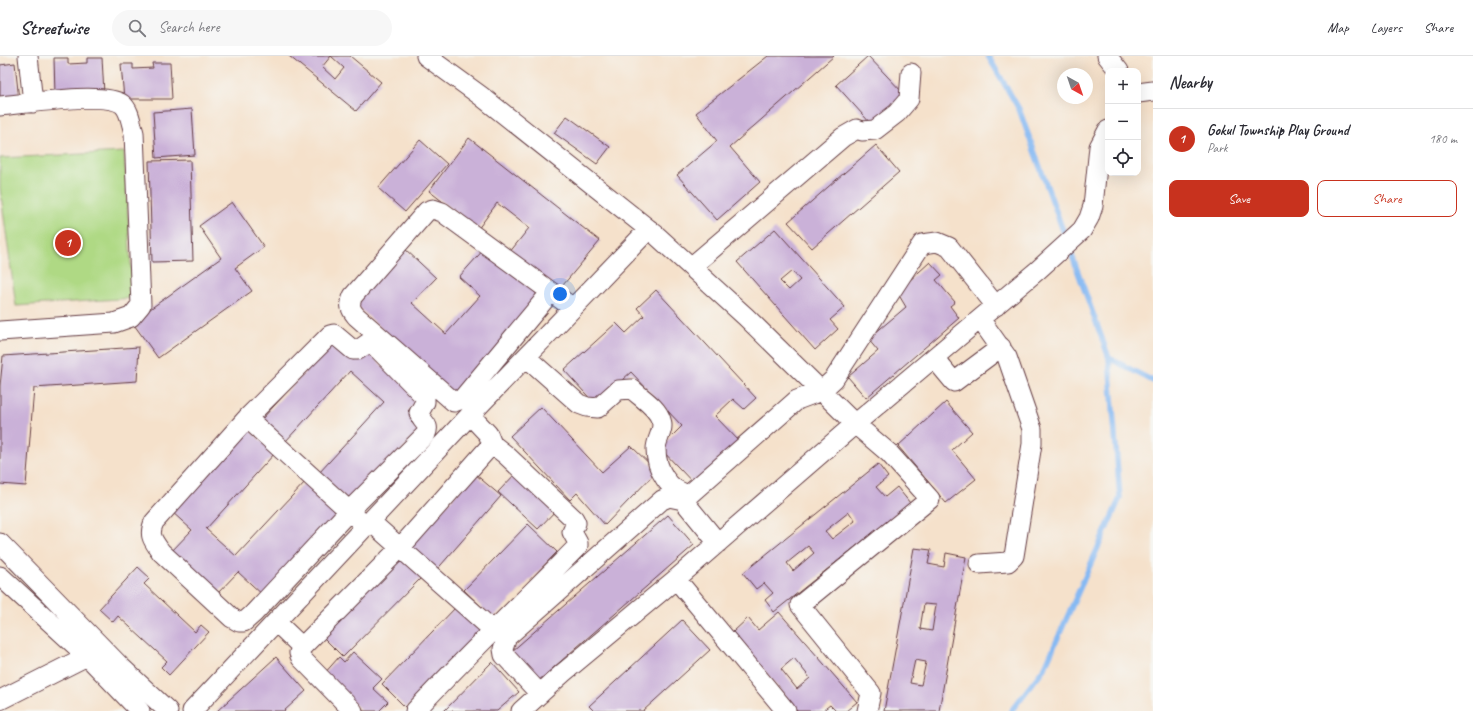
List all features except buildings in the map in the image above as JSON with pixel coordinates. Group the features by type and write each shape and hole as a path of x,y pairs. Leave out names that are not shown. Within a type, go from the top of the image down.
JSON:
{"street":[{"path":"28,56 33,103"},
{"path":"426,56 481,96 649,229 746,317 821,391 889,453 930,499 800,605 871,693 867,711"},
{"path":"1107,56 1117,68"},
{"path":"691,267 842,137 858,129 862,132 875,130 897,112 909,99 912,73"},
{"path":"1141,93 1153,91"},
{"path":"0,106 69,99 107,99 122,104 127,111 134,132 141,305 131,317 114,323 0,332"},
{"path":"532,702 1038,270 1082,230 1090,218 1093,206 1099,147 1105,136"},
{"path":"551,292 462,399 454,402 356,316 351,310 350,303 353,296 427,211 433,209 442,212 573,308"},
{"path":"192,711 470,415 649,229"},
{"path":"526,357 579,404 586,408 598,408 618,390 625,388 632,390 658,412 662,428 656,449 662,473 666,481 684,494 693,493 797,400 821,391 834,379 922,244 937,242 949,247 996,306"},
{"path":"979,564 1008,562 1014,556 1032,444 1032,429 1007,357 980,319"},
{"path":"244,622 426,434 428,429 427,424 420,417 419,413 425,402 425,397 374,345 368,343 358,350 353,350 334,334 330,335 247,418 154,522 150,531 152,539 161,552 232,618 239,622 244,622 260,638"},
{"path":"934,358 954,382 1000,347"},
{"path":"415,711 457,666 494,632 578,546 572,532 576,523 574,518 506,455 492,444 488,434 470,415"},
{"path":"247,418 349,512 369,524 400,548 494,632"},
{"path":"353,711 301,658 299,653 302,647 400,548 492,444"},
{"path":"532,702 504,655 503,649 508,637 662,500 669,498 684,500 718,543"},
{"path":"0,543 121,667 168,711"},
{"path":"0,576 88,656 140,711"},
{"path":"676,579 786,711"},
{"path":"276,622 302,647"},
{"path":"428,711 476,660 490,651 496,654 532,702"},
{"path":"0,700 88,656"}],"green space":[{"path":"124,152 133,298 16,306 0,188 0,158"}],"waterway":[{"path":"988,56 1019,109 1066,239"},
{"path":"1011,711 1045,667 1120,498 1109,358 1069,247"},
{"path":"1109,358 1153,381"}],"place":[{"name":"Gokul Township Play Ground","path":"68,243"}]}
